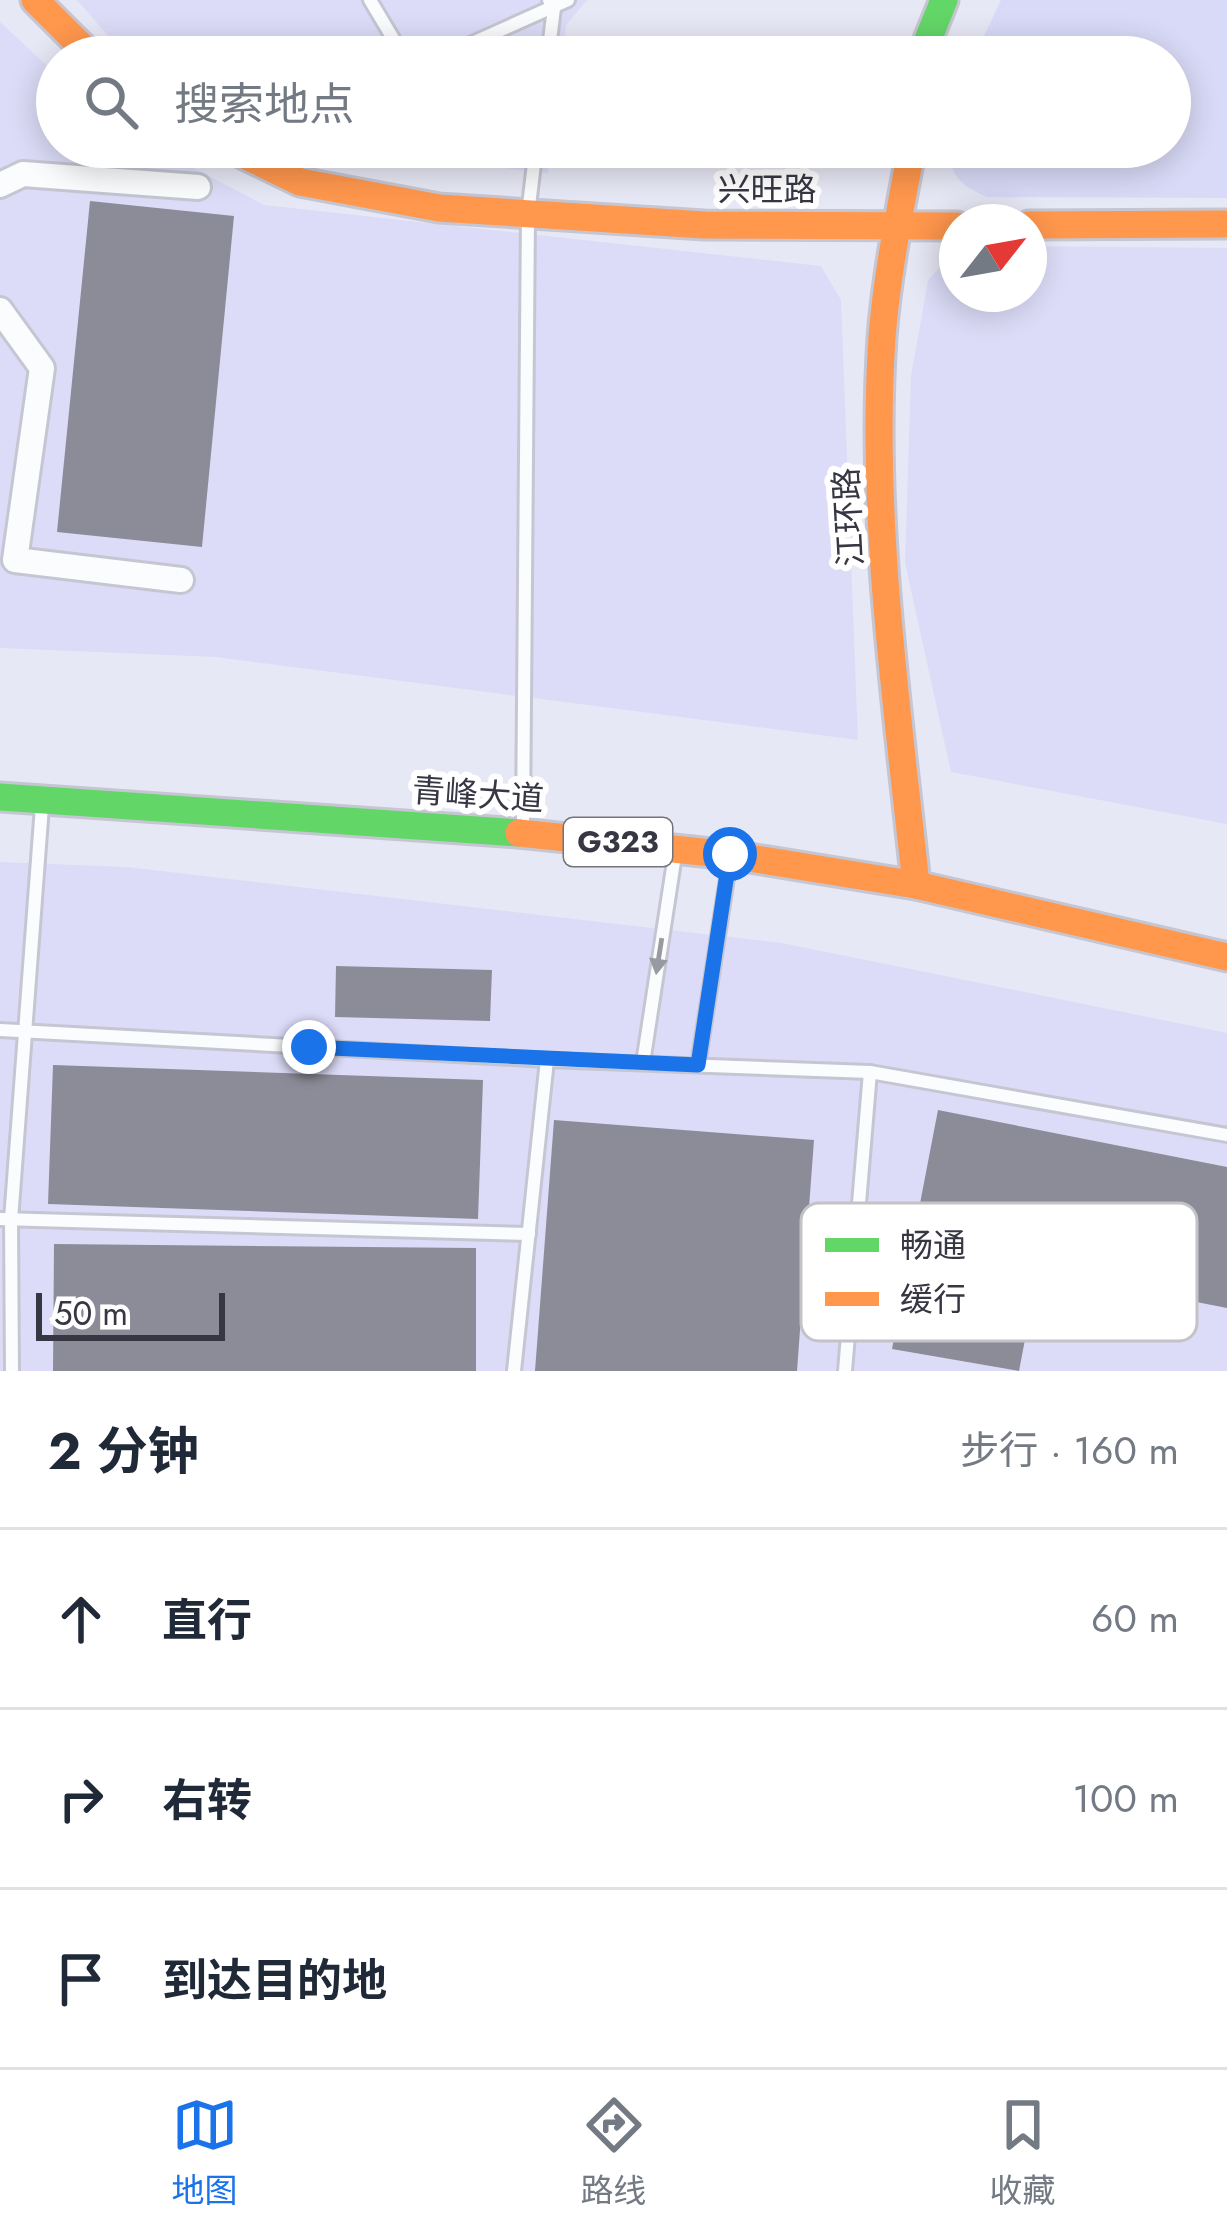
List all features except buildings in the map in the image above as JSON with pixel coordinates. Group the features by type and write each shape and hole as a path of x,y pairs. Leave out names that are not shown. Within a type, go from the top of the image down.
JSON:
{"main road":[{"path":"34,0 71,36"},
{"path":"929,36 944,0"},
{"path":"947,36 962,0"},
{"name":"兴旺路","path":"271,168 300,182 439,208 704,225 939,226"},
{"name":"江环路","path":"893,168 880,362 881,512 905,883"},
{"name":"江环路","path":"888,226 906,168"},
{"path":"1047,225 1227,224"},
{"name":"青峰大道","path":"0,797 523,833 730,854 905,883 1227,957"}],"street":[{"path":"0,185 23,174 198,187"},
{"path":"0,310 43,368 15,560 181,580"}],"lane":[{"path":"370,0 391,36"},
{"path":"485,36 568,0"},
{"path":"550,36 552,4"},
{"path":"523,833 527,214 533,168"},
{"path":"12,1371 6,1219 42,799"},
{"path":"643,1064 676,848"},
{"path":"698,1065 730,854"},
{"path":"0,1030 870,1072 1227,1135"},
{"path":"514,1371 547,1060"},
{"path":"859,1203 870,1072"},
{"path":"6,1219 529,1234"},
{"path":"845,1371 848,1341"}],"shaded area":[{"path":"77,0 587,0 566,25 565,36 108,36"},
{"path":"1001,0 1227,0 1227,198 987,197 964,184 953,168 1191,168 1191,36 984,36"},
{"path":"0,22 36,55 36,168 194,168 264,205 821,266 841,300 858,740 216,657 0,648"},
{"path":"505,168 549,168 548,173"},
{"path":"1047,246 1227,248 1227,824 951,772 905,563 911,376 928,280 939,268 939,312 1047,312"},
{"path":"0,862 127,867 782,943 1227,1033 1227,1371 0,1371"}],"traffic: fast":[{"path":"929,36 944,0"},
{"path":"0,797 519,833"}],"traffic: slow":[{"path":"35,0 71,36"},
{"path":"271,168 300,182 439,208 704,225 939,226"},
{"path":"908,168 884,313 879,406 887,612 916,885"},
{"path":"1047,225 1227,224"},
{"path":"519,833 731,855 916,885 1227,957"}],"route":[{"path":"309,1047 698,1065 730,854"}]}
